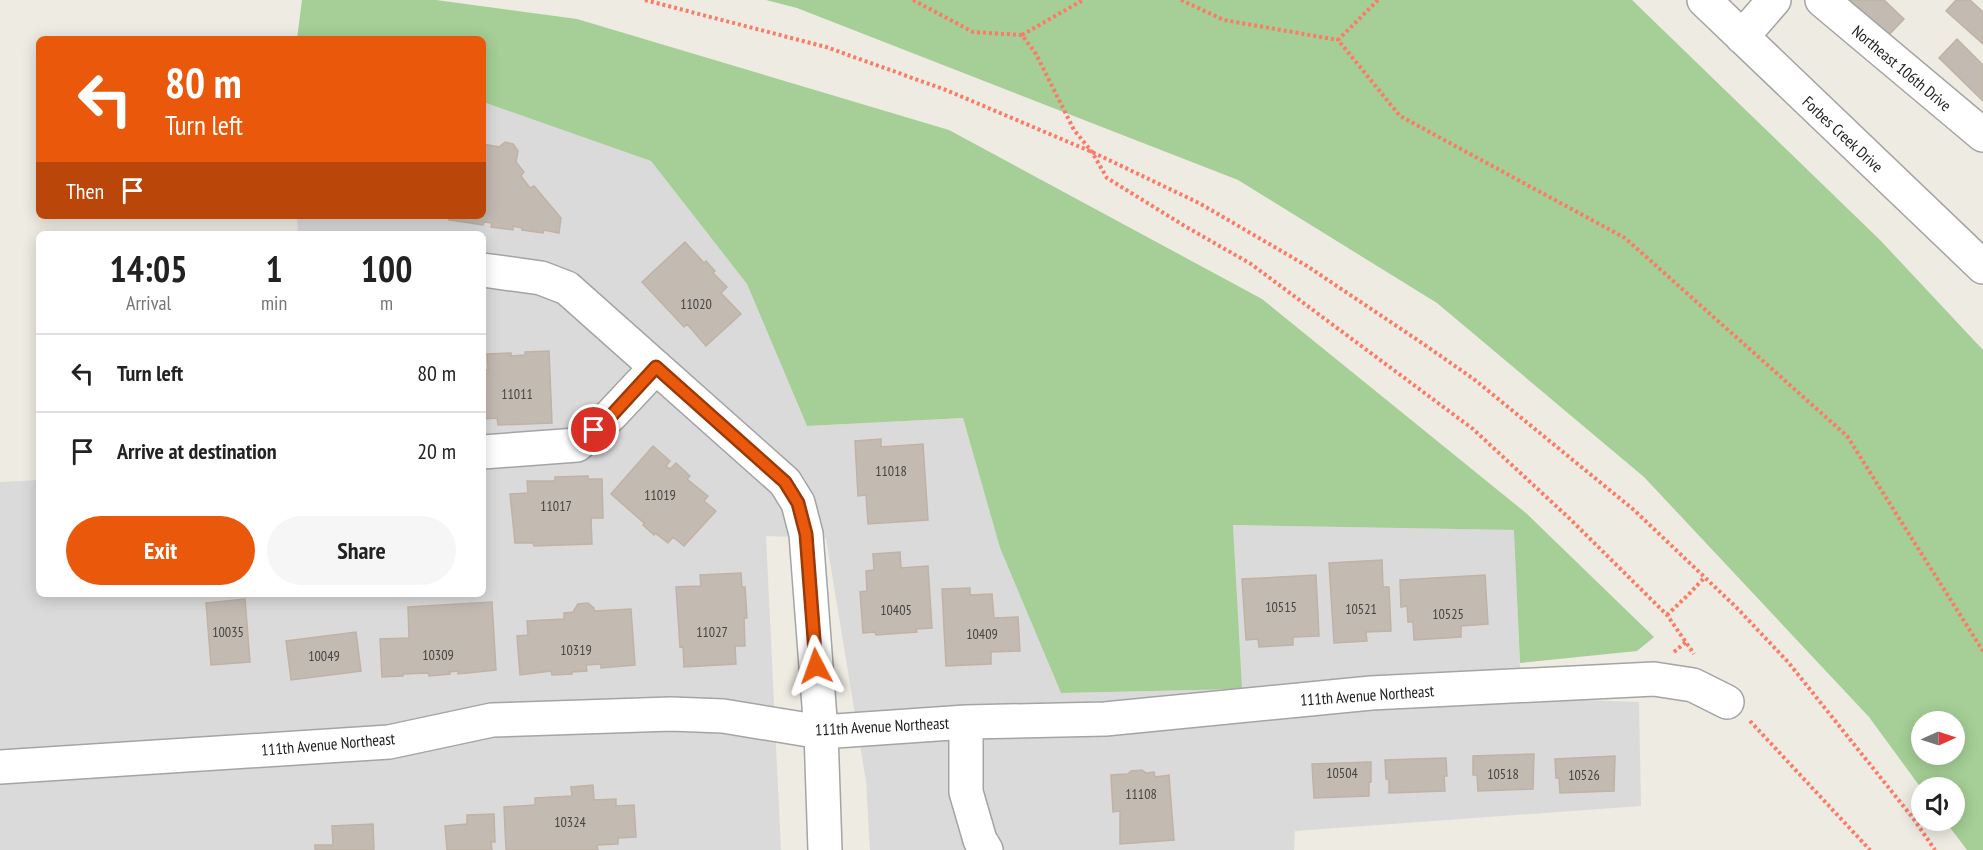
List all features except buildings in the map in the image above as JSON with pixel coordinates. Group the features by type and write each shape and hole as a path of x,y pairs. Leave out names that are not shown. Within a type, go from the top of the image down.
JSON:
{"street":[{"name":"Forbes Creek Drive","path":"1704,0 1983,267"},
{"path":"1742,38 1774,0"},
{"name":"Northeast 106th Drive","path":"1822,0 1983,135"},
{"path":"486,270 541,278 567,288 785,482 798,503 806,534 821,732 825,850"},
{"path":"486,452 577,445 611,416 656,367"},
{"name":"111th Avenue Northeast","path":"0,767 389,742 492,720 671,714 712,716 821,732 966,722 1105,719 1371,693 1654,679 1693,685 1727,702"},
{"path":"966,722 966,792 980,840 986,850"}],"path":[{"path":"645,0 826,47 946,90 1092,152 1199,203 1307,266 1475,380 1634,510 1705,577 1788,662 1913,818 1935,850"},
{"path":"913,0 973,32 1022,34 1083,0"},
{"path":"1182,0 1224,20 1338,40 1400,116 1625,238 1847,436 1983,651"},
{"path":"1338,40 1378,0"},
{"path":"1022,34 1036,54 1074,130 1092,152 1107,178 1251,264 1473,429 1570,519 1667,615 1697,659"},
{"path":"1667,615 1705,577"},
{"path":"1727,702 1755,726 1870,850"}],"shaded area":[{"path":"486,103 651,161 747,284 807,426 963,418 1000,548 1061,693 1241,689 1233,525 1515,530 1521,698 1639,702 1641,806 1295,831 1294,850 870,850 866,781 826,538 766,536 781,850 0,850 0,482 36,480 36,597 486,597 486,231 298,231 297,219 486,219"}],"green space":[{"path":"302,0 436,0 577,19 949,130 1262,299 1526,513 1654,637 1637,651 1520,663 1514,530 1233,525 1242,689 1061,693 1000,548 963,418 807,426 747,284 651,161 486,103 486,36 297,36"},
{"path":"766,0 1632,0 1880,240 1983,350 1983,850 1967,850 1953,831 1965,831 1965,777 1913,777 1869,717 1644,477 1437,303 1238,180 797,8"}],"route":[{"path":"594,430 611,416 656,367 785,482 798,503 806,534 816,666"}]}
